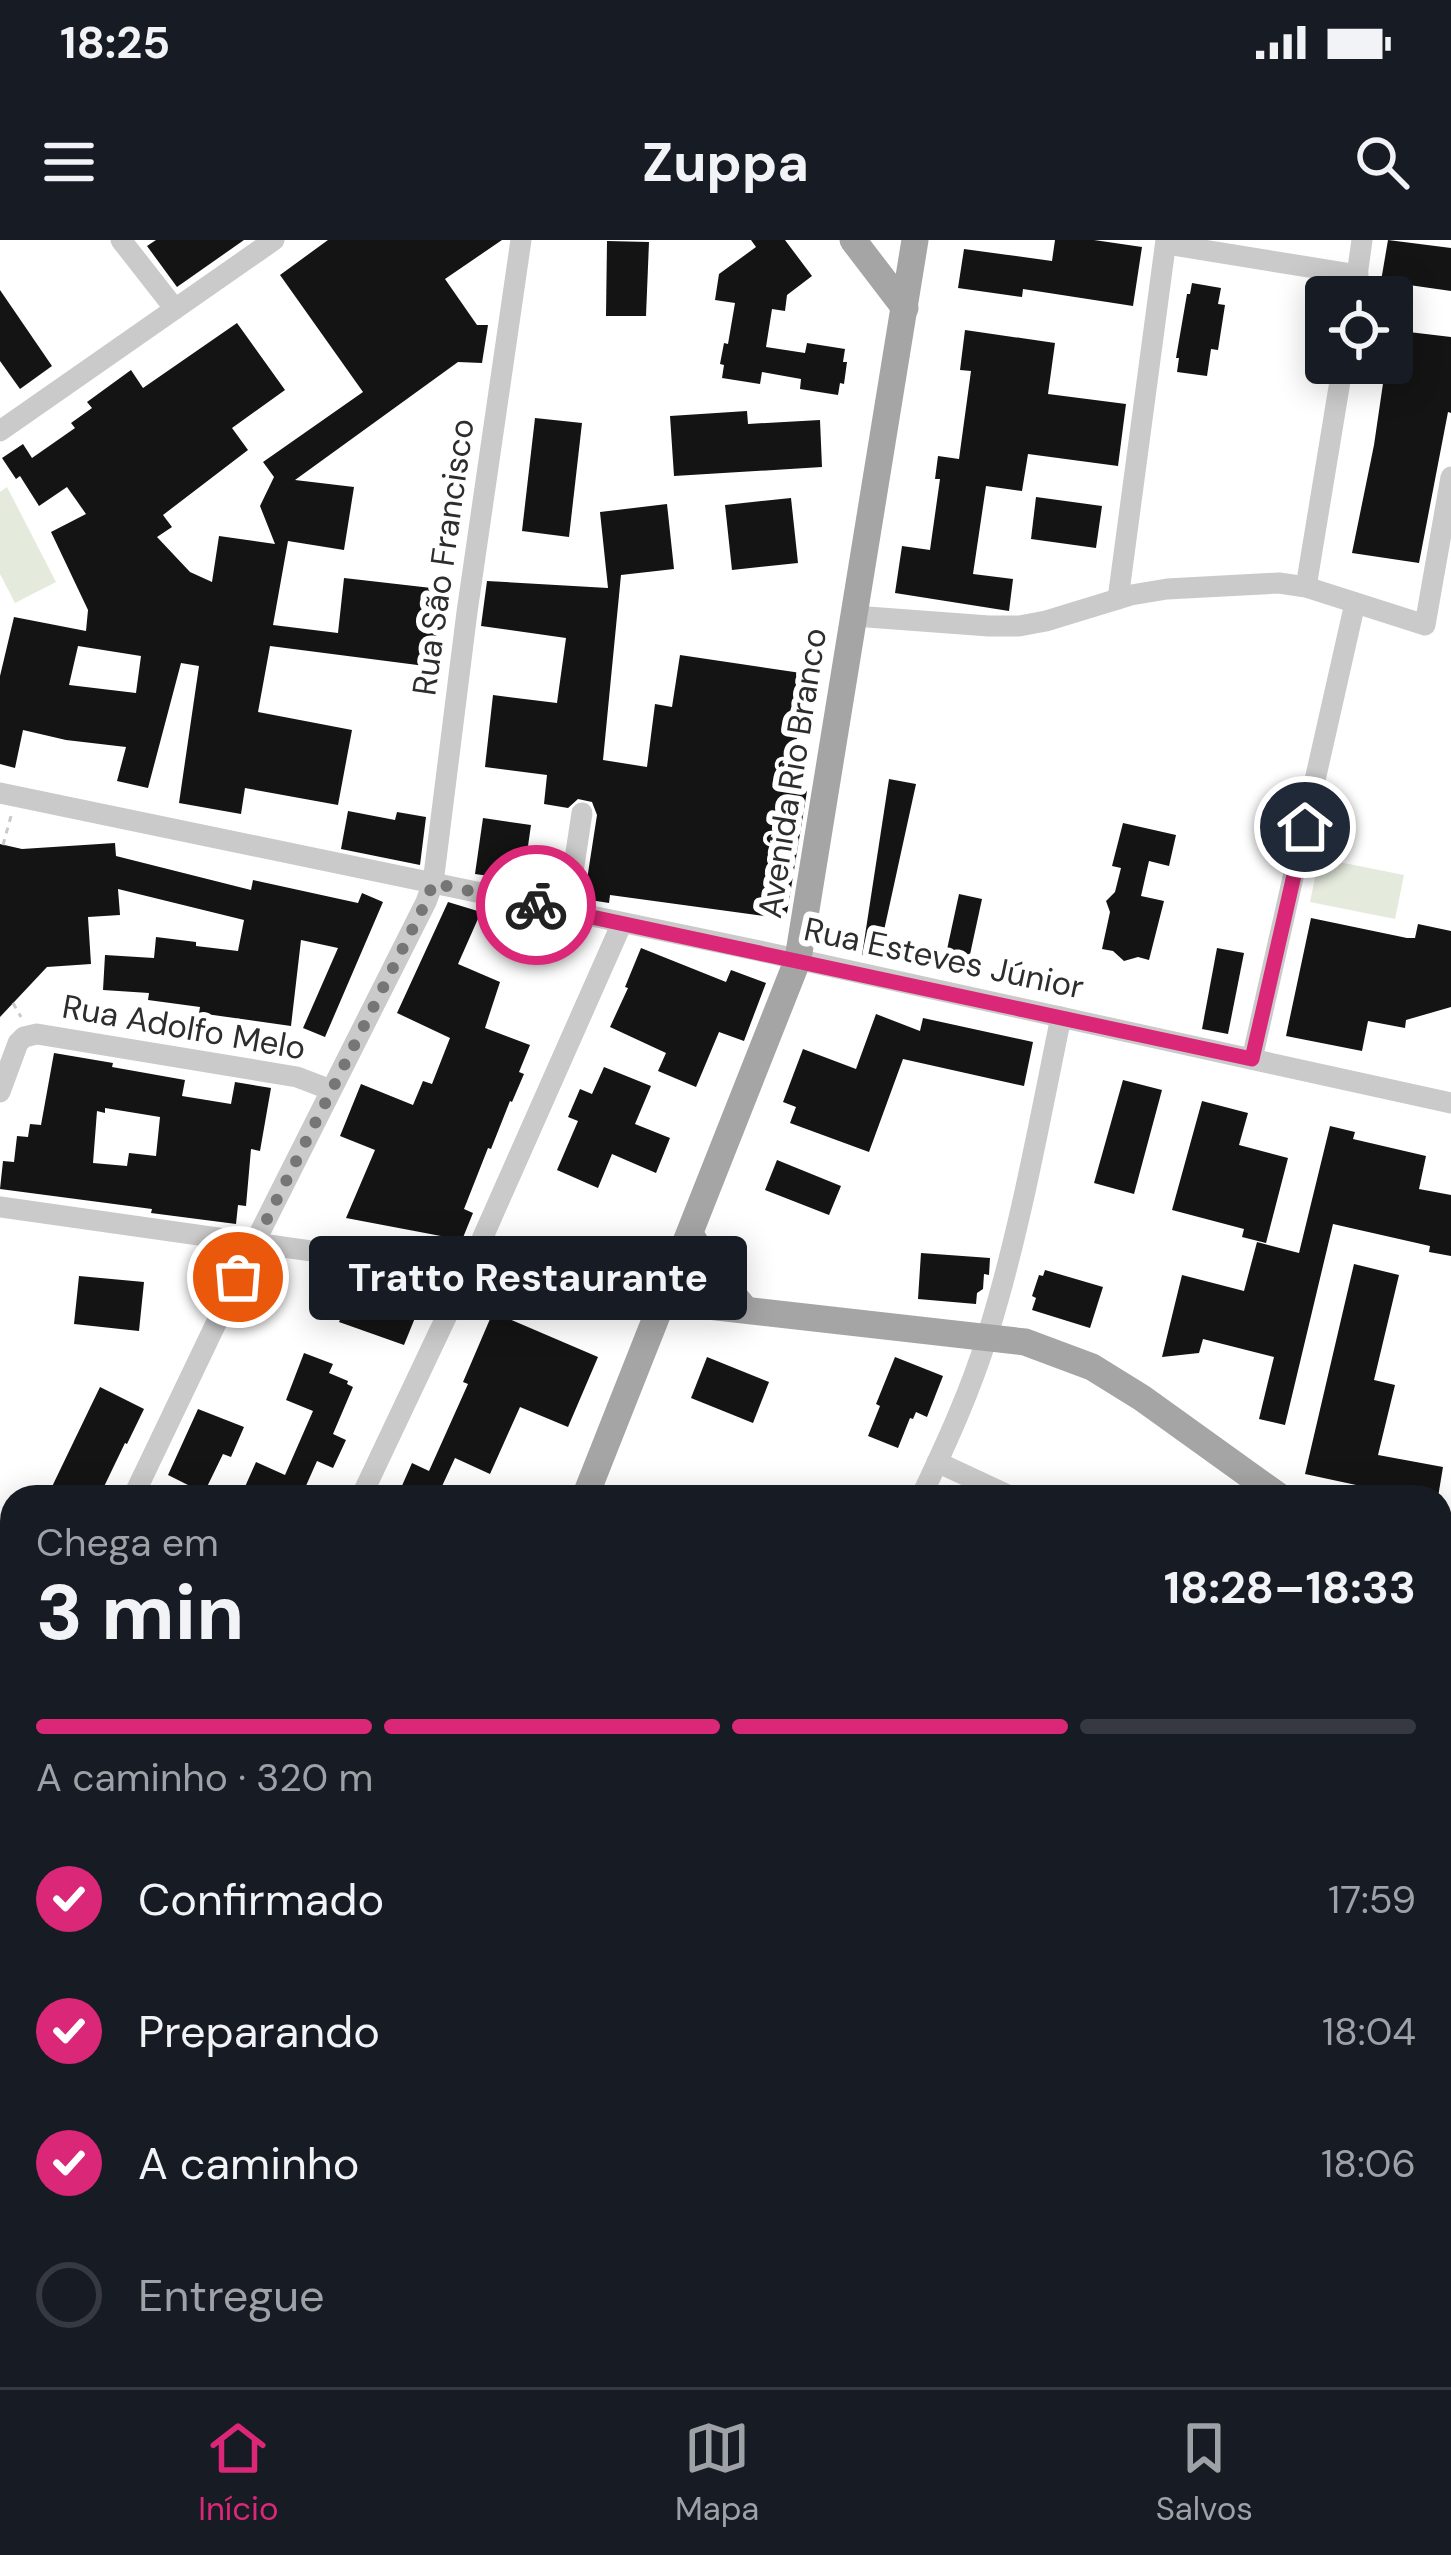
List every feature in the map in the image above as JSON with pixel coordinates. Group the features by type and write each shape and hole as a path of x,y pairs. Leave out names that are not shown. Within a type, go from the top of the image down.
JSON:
{"main road":[{"path":"853,240 905,308"},
{"name":"Avenida Rio Branco","path":"590,1485 798,959 915,240"},
{"path":"690,1234 745,1310"},
{"path":"664,1301 1025,1342 1092,1366 1263,1485"}],"street":[{"path":"121,240 176,308"},
{"path":"0,431 274,240"},
{"name":"Rua São Francisco","path":"139,1485 433,883 521,240"},
{"path":"1357,276 1362,240"},
{"path":"1118,599 1166,242 1313,276"},
{"path":"1306,587 1340,384"},
{"path":"854,616 1019,626 1167,589 1279,583 1306,587 1425,625 1451,477"},
{"path":"1252,1059 1355,603"},
{"name":"Rua Esteves Júnior","path":"8,795 798,959 1451,1103"},
{"path":"567,911 582,813"},
{"path":"367,1485 467,1273 622,923"},
{"path":"926,1485 988,1336 1061,1017"},
{"path":"0,1092 24,1030"},
{"name":"Rua Adolfo Melo","path":"24,1030 297,1077 331,1090"},
{"path":"0,1207 664,1301"},
{"path":"937,1462 986,1485"}],"path":[{"path":"3,845 8,795"},
{"path":"13,1003 24,1030"}],"shaded area":[{"path":"7,487 56,582 15,603 0,574 0,492"},
{"path":"1319,858 1404,875 1395,919 1310,902"}],"building":[{"path":"156,240 244,240 177,287 147,246"},
{"path":"328,240 502,240 445,279 477,325 488,325 482,363 458,362 295,480 354,487 344,550 288,541 273,625 338,633 344,578 449,590 445,633 437,632 433,667 270,646 258,712 352,730 338,805 245,788 241,814 179,803 199,666 181,663 148,788 117,781 126,747 23,730 15,768 0,764 0,676 14,617 86,631 88,610 51,532 86,514 67,487 39,506 2,458 23,444 32,458 75,428 71,423 92,408 87,402 131,370 143,388 237,323 285,390 232,428 248,450 163,515 172,527 157,537 190,572 212,582 219,536 275,544 260,506 274,477 263,462 363,392 280,275","holes":["78,646 141,656 136,693 69,685"]},
{"path":"751,240 785,240 812,276 787,295 785,311 772,309 766,347 805,353 807,343 845,349 844,384 840,383 838,395 800,389 801,379 762,372 760,384 722,378 724,365 720,364 735,303 715,300 719,274 756,247"},
{"path":"1055,240 1142,247 1133,306 1023,289 1022,297 958,288 964,249 1052,261"},
{"path":"1388,240 1451,248 1451,291 1413,286 1413,276 1382,276"},
{"path":"607,241 649,242 646,316 606,316"},
{"path":"1192,283 1221,288 1218,304 1225,305 1218,350 1211,349 1207,376 1177,372"},
{"path":"0,290 52,366 20,389 0,361"},
{"path":"965,330 1055,343 1048,394 1126,404 1118,466 1028,454 1022,491 986,486 973,574 1013,579 1009,611 895,593 902,546 930,550 940,479 935,479 938,456 959,459 971,371 960,370"},
{"path":"1413,332 1451,337 1451,413 1419,563 1352,553 1383,384 1413,384"},
{"path":"747,411 748,424 820,420 822,467 674,476 670,416"},
{"path":"535,418 582,423 569,537 522,531"},
{"path":"1036,497 1102,506 1096,548 1031,539"},
{"path":"791,498 798,563 732,570 725,505"},
{"path":"667,504 674,569 621,575 603,760 647,767 655,704 672,707 680,655 801,673 789,788 807,791 786,919 610,895 609,903 584,899 597,815 592,802 578,799 568,808 544,804 547,775 485,767 493,695 557,703 566,638 481,626 487,581 608,588 600,512"},
{"path":"889,779 916,784 878,958 862,955"},
{"path":"348,811 395,820 397,812 426,817 420,865 341,849"},
{"path":"483,818 531,825 523,881 475,874"},
{"path":"1123,823 1176,835 1169,866 1149,861 1141,896 1164,901 1149,960 1124,961 1102,949 1110,912 1106,901 1115,892 1121,868 1112,866"},
{"path":"115,843 116,856 251,890 253,880 358,903 362,893 383,902 325,1037 303,1028 338,948 301,940 291,1026 199,1013 200,1007 148,1000 149,993 103,990 105,955 154,958 156,937 238,951 244,920 118,889 120,915 88,917 91,964 47,967 0,1017 0,844 22,849"},
{"path":"959,894 982,899 966,973 943,968"},
{"path":"448,902 481,912 458,964 500,982 485,1028 530,1045 519,1072 524,1074 464,1209 473,1213 462,1240 346,1218 375,1150 340,1136 361,1084 413,1105 423,1081 432,1084 450,1038 397,1013"},
{"path":"1311,918 1407,938 1415,938 1418,924 1451,931 1451,1007 1406,1020 1405,1028 1368,1021 1362,1051 1286,1036"},
{"path":"641,948 726,982 731,970 766,983 744,1041 719,1032 696,1087 658,1071 666,1053 610,1027"},
{"path":"1217,948 1244,953 1228,1034 1202,1029"},
{"path":"876,1014 920,1031 923,1018 1033,1042 1024,1086 903,1059 869,1152 790,1123 796,1107 783,1102 803,1049 856,1069"},
{"path":"54,1053 185,1080 182,1096 231,1104 235,1082 271,1088 260,1151 251,1149 246,1206 238,1205 236,1224 0,1189 3,1161 14,1162 17,1136 28,1137 30,1124 41,1125","holes":["105,1108 160,1117 156,1156 129,1153 127,1166 93,1163 97,1111 105,1113"]},
{"path":"604,1067 651,1086 635,1124 670,1138 656,1173 612,1154 598,1188 557,1170 578,1121 568,1117 580,1089 592,1094"},
{"path":"1123,1080 1162,1090 1134,1194 1094,1183"},
{"path":"1202,1101 1248,1113 1239,1145 1288,1158 1266,1243 1242,1237 1244,1229 1172,1210"},
{"path":"1330,1126 1355,1132 1353,1139 1426,1156 1419,1189 1451,1195 1451,1256 1429,1252 1430,1246 1333,1224 1285,1425 1259,1419 1274,1357 1203,1339 1199,1353 1162,1357 1182,1275 1244,1291 1257,1242 1299,1253"},
{"path":"777,1160 841,1186 829,1215 765,1190"},
{"path":"921,1253 990,1258 989,1275 984,1274 976,1304 918,1299"},
{"path":"1354,1264 1399,1275 1374,1380 1395,1385 1378,1455 1443,1467 1440,1485 1356,1485 1305,1474"},
{"path":"1045,1270 1103,1287 1090,1328 1032,1310 1036,1298 1032,1296"},
{"path":"79,1276 144,1282 139,1331 74,1324"},
{"path":"350,1296 419,1308 404,1345 339,1322"},
{"path":"493,1312 598,1357 568,1427 520,1407 490,1474 455,1458 443,1485 402,1485 412,1463 429,1471 468,1384 463,1382"},
{"path":"304,1353 333,1364 329,1373 353,1387 333,1434 346,1440 333,1468 317,1461 306,1485 246,1485 256,1462 285,1475 313,1411 286,1400"},
{"path":"707,1357 769,1382 753,1423 691,1398"},
{"path":"895,1357 943,1376 927,1417 916,1412 910,1418 898,1448 868,1436"},
{"path":"100,1387 144,1409 105,1485 53,1485"},
{"path":"198,1409 244,1427 231,1457 223,1454 208,1485 188,1485 168,1475"}],"way so far":[{"path":"238,1277 433,883 536,905"}],"place":[{"name":"Tratto Restaurante","path":"238,1277"}],"route":[{"path":"536,905 1252,1059 1305,827"}]}
